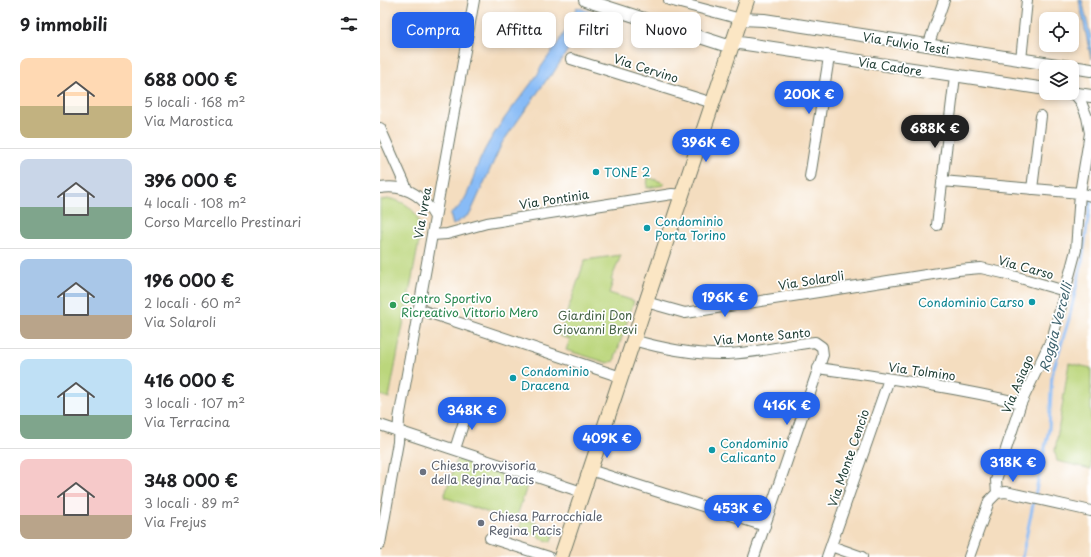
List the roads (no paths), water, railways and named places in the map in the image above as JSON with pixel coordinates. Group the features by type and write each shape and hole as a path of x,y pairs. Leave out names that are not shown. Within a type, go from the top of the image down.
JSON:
{"main road":[{"path":"561,557 747,0"}],"street":[{"name":"Via Ivrea","path":"380,544 398,442 399,419 418,309 474,0"},
{"path":"669,0 741,19"},
{"path":"928,46 944,0"},
{"path":"1020,60 1027,0"},
{"name":"Via Cadore","path":"590,2 732,45 829,57 1039,88"},
{"name":"Via Fulvio Testi","path":"741,19 764,20 1039,63"},
{"path":"810,177 829,57"},
{"name":"Via Cervino","path":"572,59 712,103"},
{"name":"Via Fulvio Testi","path":"1079,68 1091,70"},
{"path":"938,225 955,76"},
{"path":"1079,94 1091,96"},
{"name":"Via Asiago","path":"997,493 996,480 1021,403 1054,336 1076,250 1086,195 1090,133 1087,117 1079,100"},
{"path":"1032,189 1042,116"},
{"path":"380,128 407,189"},
{"path":"942,181 1086,195"},
{"path":"380,188 407,189 416,193 428,205 435,217"},
{"name":"Via Pontinia","path":"432,235 447,234 487,223 672,194 682,195"},
{"name":"Via Solaroli","path":"646,302 685,313 958,270 981,268"},
{"name":"Via Carso","path":"981,268 1065,291"},
{"path":"418,309 621,377"},
{"name":"Via Monte Santo","path":"633,340 666,349 728,354 815,342 822,347 823,355 818,368"},
{"path":"754,557 818,368"},
{"name":"Via Tolmino","path":"818,368 984,393 1021,403"},
{"name":"Via Monte Cencio","path":"827,557 889,379"},
{"path":"455,449 469,406"},
{"path":"380,425 582,492"},
{"path":"590,470 765,526"},
{"path":"969,557 989,501 997,493 1006,492 1044,502 1091,511"},
{"path":"490,538 549,557"},
{"path":"831,546 862,557"}],"water":[{"path":"1079,0 1082,0 1091,38 1091,59"},
{"path":"577,7 590,12 574,12"},
{"path":"564,33 564,48 569,48 552,75 550,75 502,143 470,214 453,225 450,214 461,204 469,191 479,162 485,150 499,126 540,71 539,70 554,48 556,48"}],"waterway":[{"name":"Roggia Vercelli","path":"1022,557 1049,429 1052,374 1069,319 1082,262 1091,198"}],"place":[{"name":"TONE 2","path":"596,172"},
{"name":"Condominio Porta Torino","path":"647,228"},
{"name":"Condominio Carso","path":"1032,302"},
{"name":"Centro Sportivo Ricreativo Vittorio Mero","path":"393,305"},
{"name":"Condominio Dracena","path":"513,378"},
{"name":"Condominio Calicanto","path":"712,450"},
{"name":"Chiesa provvisoria della Regina Pacis","path":"423,472"},
{"name":"Chiesa Parrocchiale Regina Pacis","path":"481,523"}],"park label":[{"name":"Giardini Don Giovanni Brevi","path":"595,322"}]}
